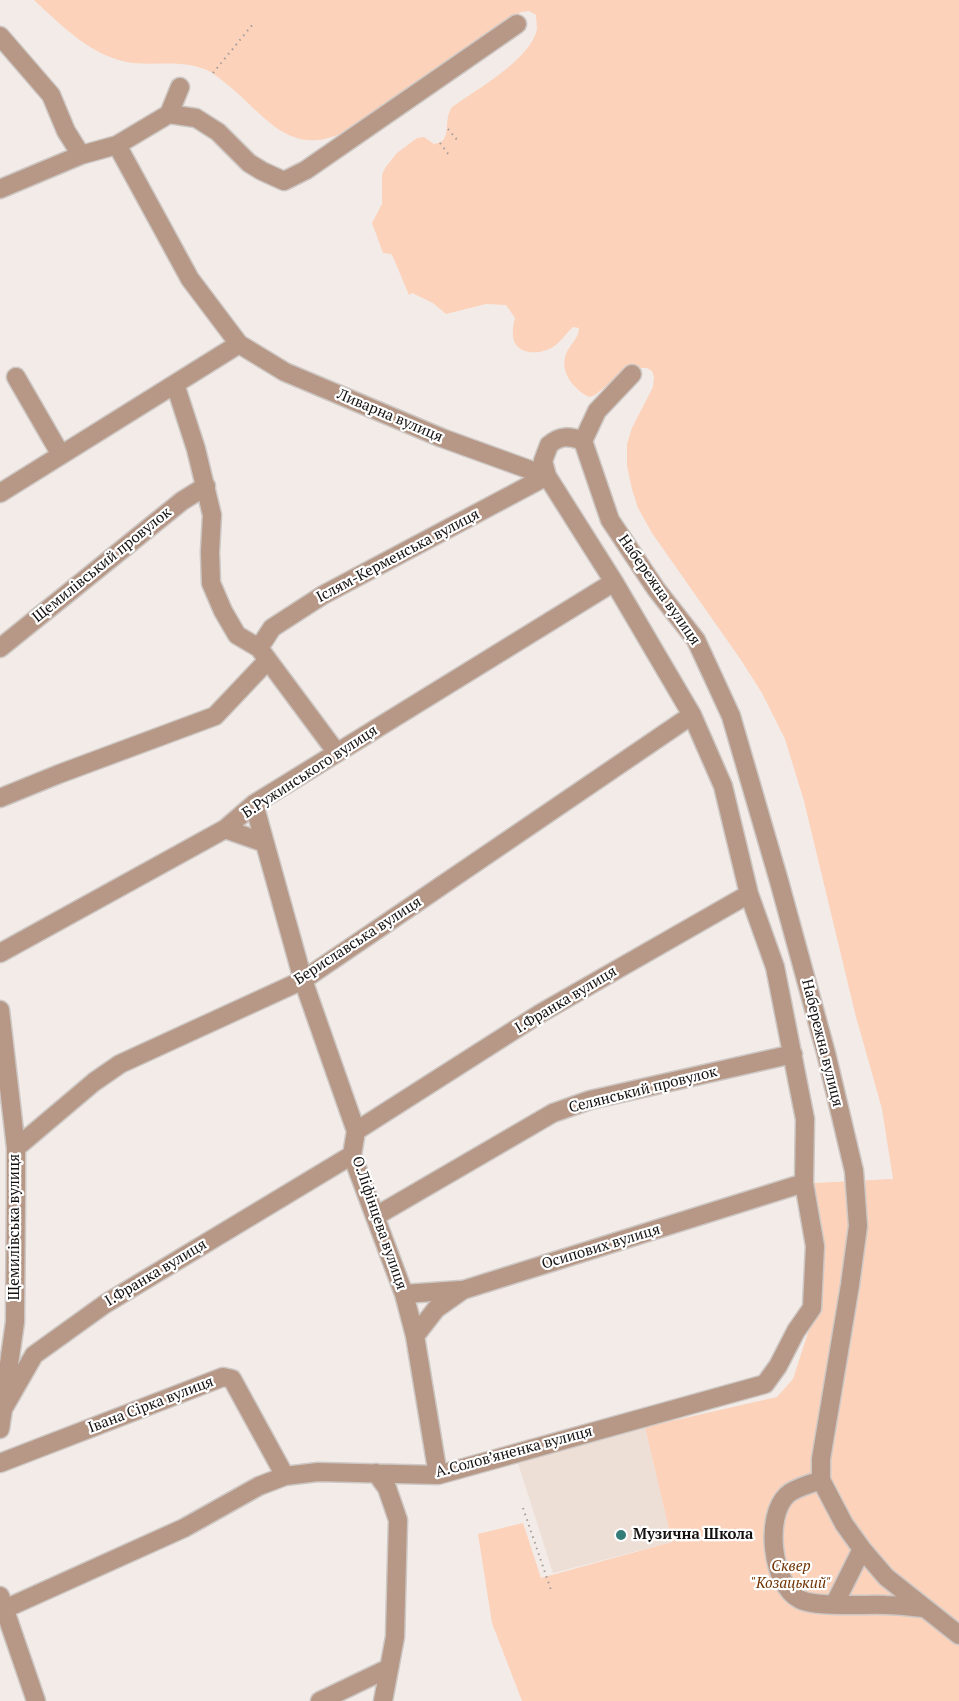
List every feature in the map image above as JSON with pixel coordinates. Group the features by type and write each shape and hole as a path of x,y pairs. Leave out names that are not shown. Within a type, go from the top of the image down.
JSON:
{"street":[{"path":"169,114 196,118 218,132 249,163 284,181 306,170 517,24"},
{"path":"0,36 51,95 66,131 81,155"},
{"path":"0,189 81,155 117,145 169,114 180,87"},
{"name":"Ливарна вулиця","path":"117,145 190,279 238,344 285,372 442,438 547,476"},
{"path":"0,493 238,344"},
{"path":"632,374 597,411 583,441 570,436 564,437 549,445 543,461 547,476 615,582 692,715 723,786 749,894 775,967 793,1054 806,1119 804,1183"},
{"path":"16,376 61,455"},
{"path":"175,384 206,486 212,515 211,583 223,611 237,635 263,654 338,753"},
{"name":"Набережна вулиця","path":"583,441 610,520 656,589 696,640 731,716 826,1053 854,1171 858,1226 821,1459 820,1480"},
{"name":"Іслям-Керменська вулиця","path":"0,798 215,716 263,654 272,628 323,595 547,476"},
{"name":"Щемилівський провулок","path":"0,648 182,501 206,486"},
{"name":"Б.Ружинського вулиця","path":"0,953 225,829 254,804 615,582"},
{"name":"Бериславська вулиця","path":"16,1148 94,1082 120,1064 303,980 692,715"},
{"name":"О.Ліфінцева вулиця","path":"254,804 303,980 356,1131 352,1155 404,1294 415,1336 438,1475"},
{"path":"225,829 265,843"},
{"name":"І.Франка вулиця","path":"356,1131 541,1013 749,894"},
{"name":"Щемилівська вулиця","path":"0,1010 16,1148 8,1198 15,1322 3,1409"},
{"name":"Селянський провулок","path":"376,1216 553,1113 590,1100 793,1054"},
{"name":"І.Франка вулиця","path":"0,1429 3,1409 34,1355 105,1304 352,1155"},
{"name":"Осипових вулиця","path":"415,1336 436,1309 463,1290 804,1183"},
{"name":"А.Солов’яненка вулиця","path":"2,1606 184,1528 258,1486 285,1476 318,1472 438,1475 765,1384 812,1308 815,1246 804,1183"},
{"path":"404,1294 463,1290"},
{"name":"Івана Сірка вулиця","path":"0,1464 223,1377 232,1379 285,1476"},
{"path":"376,1473 387,1488 398,1520 395,1637 382,1701"},
{"path":"923,1608 834,1605 800,1600 787,1589 774,1550 773,1526 780,1505 787,1494 820,1480 844,1524 886,1576 959,1635"},
{"path":"834,1605 862,1549"},
{"path":"2,1606 36,1701"},
{"path":"320,1701 389,1668"}],"path":[{"path":"213,73 253,24"},
{"path":"448,129 458,141"},
{"path":"440,143 449,154"},
{"path":"523,1508 552,1593"}],"shaded area":[{"path":"645,1427 672,1542 553,1573 517,1460"}],"green space":[{"name":"Сквер \"Козацький\"","path":"34,0 959,0 959,1701 522,1701 492,1623 478,1534 523,1523 541,1578 672,1542 645,1427 777,1397 793,1379 818,1302 822,1245 814,1183 893,1179 882,1109 855,1013 804,801 785,739 762,693 741,660 652,533 638,508 632,489 627,466 627,444 632,428 653,387 652,371 647,368 626,370 595,395 589,397 570,381 564,364 566,354 579,328 573,327 553,347 532,352 521,349 514,341 515,318 506,305 486,304 446,314 433,303 412,293 409,295 393,257 391,254 383,253 372,223 382,204 382,175 385,168 397,153 417,138 424,137 434,144 444,139 452,107 488,83 525,51 537,29 536,15 529,11 521,12 348,130 328,138 311,140 296,138 282,131 216,75 205,69 185,65 133,63 118,60 91,48"}],"place":[{"name":"Музична Школа","path":"621,1535"}]}
